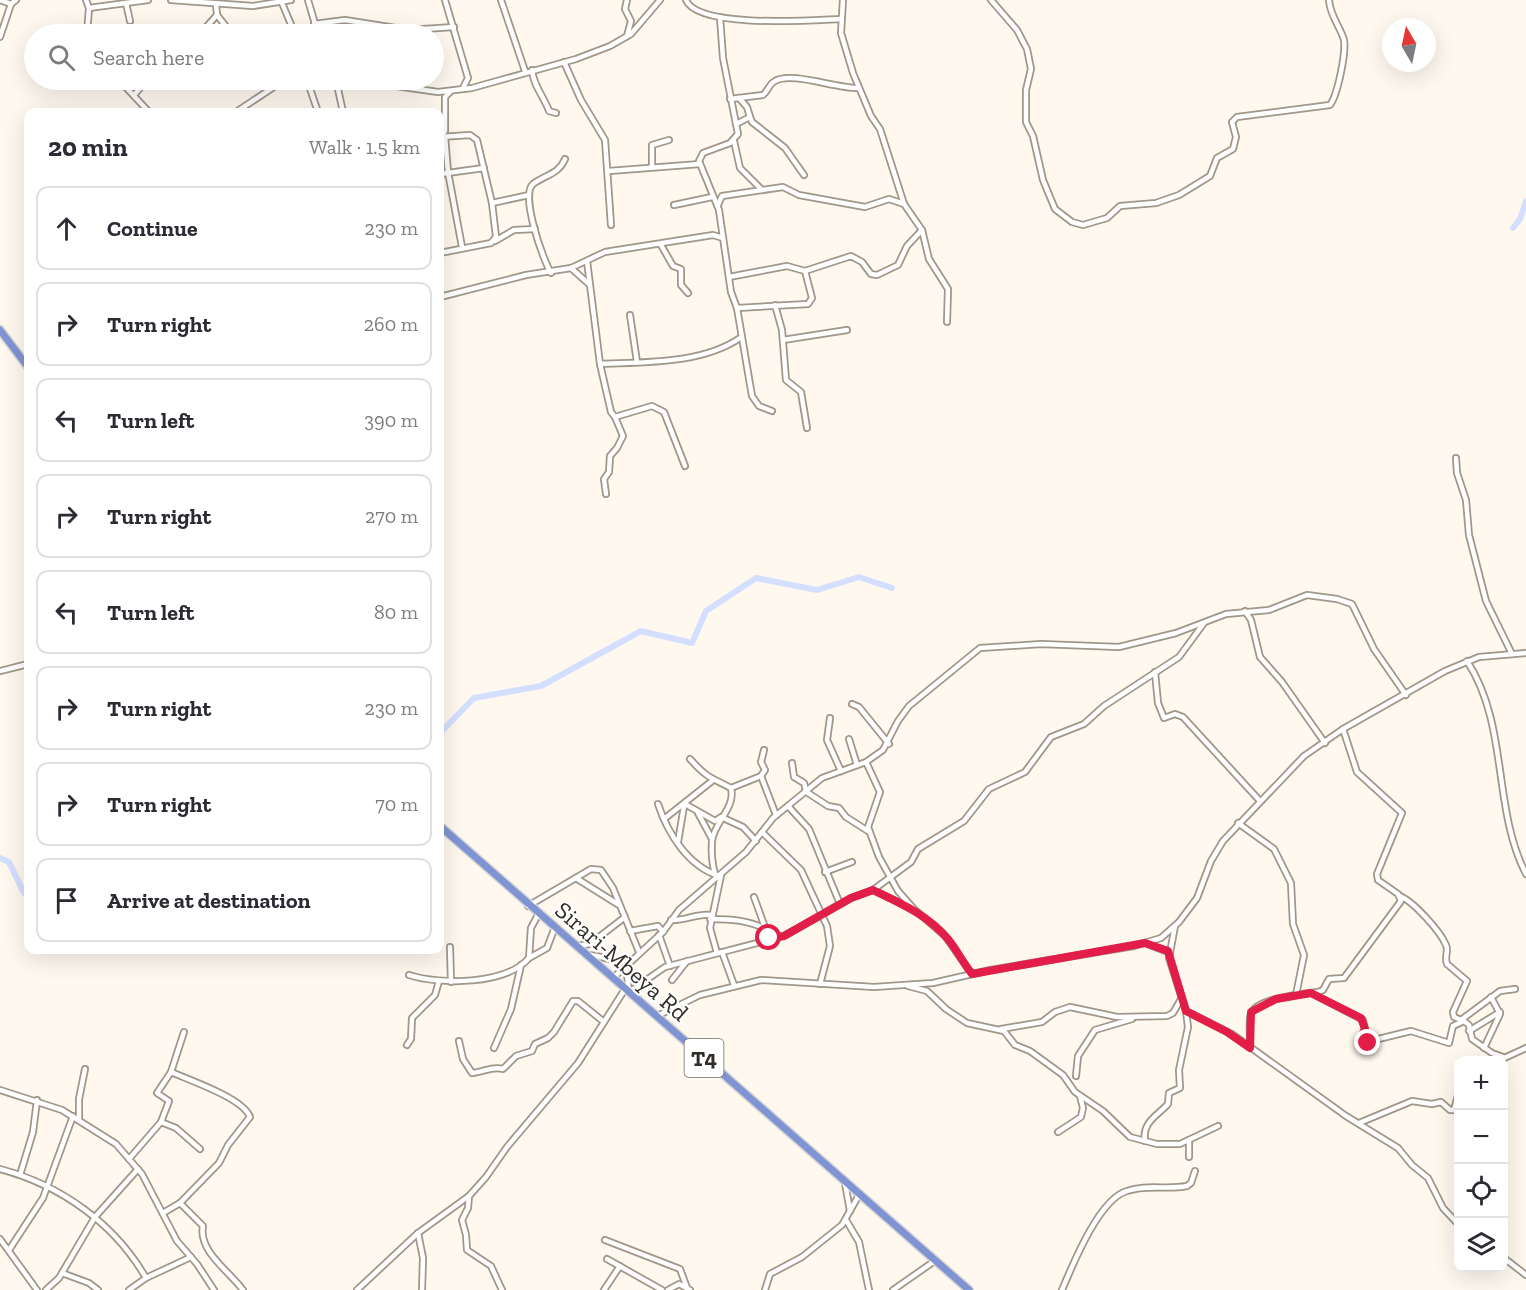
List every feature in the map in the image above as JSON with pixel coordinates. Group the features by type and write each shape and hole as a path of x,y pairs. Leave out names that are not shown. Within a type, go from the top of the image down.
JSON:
{"highway":[{"path":"0,330 24,360"},
{"name":"Sirari-Mbeya Rd","path":"444,830 528,906 577,946 969,1290"}],"street":[{"path":"0,0 11,4"},
{"path":"0,37 11,4 16,0"},
{"path":"86,0 89,8 88,24"},
{"path":"89,8 148,0"},
{"path":"171,0 262,5 291,0"},
{"path":"308,0 314,24 345,20 370,24"},
{"path":"445,0 468,78 468,83 462,89"},
{"path":"501,0 525,71"},
{"path":"627,0 625,9 631,21 627,36"},
{"path":"424,90 438,92 462,89 564,62 610,46 627,36 660,0"},
{"path":"686,0 691,7 720,17 759,22 841,19"},
{"path":"843,0 841,33 859,88 871,116 880,129 904,204 922,230 927,254 948,289 947,322"},
{"path":"991,0 1017,30 1027,49 1031,69 1026,90 1026,118 1033,136 1043,180 1057,212 1077,225 1107,218 1126,205 1168,200 1209,177 1217,158 1233,149 1236,137 1232,122 1237,117 1330,105 1338,85 1344,46 1343,37 1332,17 1329,0"},
{"path":"126,3 130,21"},
{"path":"282,3 291,24"},
{"path":"216,4 218,15 224,24"},
{"path":"209,24 218,15"},
{"path":"720,17 730,99 738,134 734,141 703,153 700,164 718,206 752,396 759,406 772,411"},
{"path":"631,21 640,23"},
{"path":"444,28 454,27"},
{"path":"564,62 581,100 604,137 609,171 611,225"},
{"path":"532,70 534,81 544,96 549,111 556,113"},
{"path":"730,99 763,95 775,81 789,78 845,89 859,88"},
{"path":"130,90 146,108"},
{"path":"135,94 138,90"},
{"path":"242,108 269,90"},
{"path":"310,90 317,108"},
{"path":"338,90 342,108"},
{"path":"444,116 445,97 452,90"},
{"path":"438,92 445,97"},
{"path":"739,98 747,107 752,122 785,148 804,175"},
{"path":"736,124 750,117"},
{"path":"444,135 476,137 492,203 495,241"},
{"path":"652,166 652,145 669,140"},
{"path":"734,141 740,168 762,190"},
{"path":"444,142 462,247"},
{"path":"550,273 535,230 529,195 532,185 553,174 565,159"},
{"path":"609,171 700,164"},
{"path":"444,173 484,168"},
{"path":"718,206 722,196 783,187 799,195 865,207 889,199 904,204"},
{"path":"492,203 529,195"},
{"path":"675,205 712,196"},
{"path":"713,235 721,226"},
{"path":"444,252 495,241 514,230 535,230"},
{"path":"729,277 788,266 805,271 851,256 862,262 871,274 877,275 898,265 907,246 922,230"},
{"path":"444,296 526,275 571,268 605,252 713,235 723,238"},
{"path":"661,244 673,266 681,269 681,285 688,293"},
{"path":"587,261 600,364 611,412 623,436 610,456 609,472 604,479 606,495"},
{"path":"571,268 591,286"},
{"path":"737,308 803,305 811,302 805,271"},
{"path":"775,305 779,312 786,380 801,392 807,428"},
{"path":"630,315 637,362"},
{"path":"783,340 847,330"},
{"path":"600,364 637,362 704,353 731,345 741,338"},
{"path":"615,417 652,406 664,412 685,466"},
{"path":"1455,458 1457,473 1466,500 1469,535 1486,601 1512,654"},
{"path":"613,978 718,875 747,852 776,814 822,778 866,762 888,744 896,724 909,706 980,648 1041,644 1119,647 1148,641 1226,614 1269,610 1307,595 1348,602 1357,610 1374,649 1406,695"},
{"path":"1245,611 1251,620 1255,646 1260,657 1282,682 1324,742"},
{"path":"357,1290 418,1233 469,1197 527,1122 578,1063 627,991 670,966 784,936 840,904 873,890 910,862 918,849 964,821 989,789 1025,772 1051,737 1084,724 1098,710 1185,652 1204,623"},
{"path":"657,1016 700,995 734,985 778,979 874,987 933,983 1145,943 1161,938 1175,926 1197,898 1218,848 1238,823 1304,756 1343,729 1406,695 1433,677 1467,661 1479,657 1526,653"},
{"path":"1467,661 1479,681 1493,722 1502,788 1526,874"},
{"path":"0,671 24,665"},
{"path":"1155,672 1158,703 1164,718 1175,714 1183,717 1260,801"},
{"path":"852,704 861,709 888,744"},
{"path":"830,718 826,740 841,771"},
{"path":"1343,729 1357,772 1402,813 1377,874 1380,883 1412,903 1445,943 1447,964 1467,979 1468,983 1459,995 1453,1012 1455,1017 1468,1024 1472,1039 1497,1056"},
{"path":"849,739 857,765"},
{"path":"731,788 761,776 765,770 761,762 764,750"},
{"path":"690,759 712,781 723,782 731,788"},
{"path":"866,762 880,792 868,823 868,831 890,878 914,909 945,936 972,974"},
{"path":"792,763 794,777 804,783 806,790 828,806 839,808 846,817 868,831"},
{"path":"761,776 776,814"},
{"path":"664,819 712,781"},
{"path":"731,788 730,804 712,839 711,857 718,875 710,928 734,985"},
{"path":"658,804 678,845 700,867 718,875"},
{"path":"684,805 715,821 723,817"},
{"path":"678,845 684,805"},
{"path":"788,806 809,829 840,904"},
{"path":"698,813 712,839"},
{"path":"723,817 742,827 756,841"},
{"path":"1238,823 1274,849 1291,884 1293,924 1304,955 1296,995"},
{"path":"762,832 801,870 821,916 831,943 820,984"},
{"path":"825,872 852,862"},
{"path":"528,906 591,869 600,870 613,888 639,952"},
{"path":"576,878 619,905"},
{"path":"873,890 914,909"},
{"path":"1250,1048 1251,1012 1276,999 1323,990 1329,979 1342,979 1346,976 1395,912 1401,901 1400,896"},
{"path":"754,897 771,940"},
{"path":"529,958 531,928 539,913"},
{"path":"756,925 759,913"},
{"path":"671,920 686,920 701,914 756,925 766,930"},
{"path":"577,946 590,944 625,917"},
{"path":"630,932 658,926 670,966"},
{"path":"1145,1141 1144,1133 1149,1121 1168,1104 1169,1093 1180,1088 1179,1070 1188,1028 1186,1011 1168,951 1175,926"},
{"path":"409,975 451,982 485,978 521,965 547,948 555,927"},
{"path":"1145,943 1168,951"},
{"path":"450,947 451,982"},
{"path":"587,955 599,955 620,963 631,960"},
{"path":"672,980 687,961"},
{"path":"494,1048 511,1009 521,965"},
{"path":"626,965 627,991"},
{"path":"407,1045 411,1039 412,1018 435,995 439,981"},
{"path":"902,984 927,991 946,1009 968,1023 1000,1029 1042,1022 1055,1012 1071,1006 1117,1017 1170,1015 1179,1006 1181,997"},
{"path":"1311,993 1363,1020 1365,1029 1360,1041 1362,1043 1412,1031 1449,1043 1453,1026 1504,989 1515,989"},
{"path":"1491,997 1500,1012"},
{"path":"459,1041 466,1064 472,1072 494,1066 503,1069 516,1056 532,1051 535,1044 548,1038 573,1001 578,1001 604,1023"},
{"path":"1186,1011 1227,1032 1402,1151 1412,1165 1428,1178 1443,1208 1454,1220"},
{"path":"1470,1031 1500,1012"},
{"path":"1484,1048 1492,1035 1500,1012"},
{"path":"1076,1076 1078,1056 1095,1030 1134,1018"},
{"path":"1000,1029 1015,1045 1030,1051 1063,1075 1080,1096 1111,1118 1128,1136 1162,1144 1184,1143 1198,1133 1218,1126"},
{"path":"129,1159 161,1122 169,1101 157,1093 171,1072 184,1032"},
{"path":"1508,1056 1526,1048"},
{"path":"79,1119 79,1099 85,1069"},
{"path":"163,1213 180,1203 219,1163 228,1145 250,1117 242,1106 212,1089 171,1072"},
{"path":"0,1090 37,1100 74,1116 116,1144 138,1169 177,1241 213,1289 204,1290"},
{"path":"1058,1132 1082,1117 1083,1108 1080,1096"},
{"path":"20,1175 33,1132 37,1100"},
{"path":"1359,1123 1416,1100 1432,1104 1442,1102 1450,1110 1454,1110"},
{"path":"9,1250 22,1233 47,1188 52,1169 64,1147 74,1116"},
{"path":"161,1122 176,1128 200,1149"},
{"path":"1189,1140 1189,1157"},
{"path":"0,1169 20,1175 71,1200 95,1217 122,1241 146,1278"},
{"path":"46,1290 62,1273 95,1217 138,1169"},
{"path":"1062,1290 1093,1228 1114,1197 1128,1190 1187,1186 1191,1183 1195,1171"},
{"path":"845,1183 850,1211"},
{"path":"765,1290 770,1274 802,1257 846,1220 859,1195"},
{"path":"469,1197 468,1208 462,1220 467,1250 491,1266 502,1290"},
{"path":"180,1203 203,1226 202,1234 208,1250 230,1272 243,1290"},
{"path":"846,1220 859,1242 869,1290"},
{"path":"418,1233 423,1258 422,1290"},
{"path":"0,1239 37,1290"},
{"path":"605,1240 680,1269 689,1289"},
{"path":"129,1290 146,1278 191,1257"},
{"path":"607,1259 662,1290"},
{"path":"893,1290 936,1260"},
{"path":"1508,1262 1526,1275"},
{"path":"604,1290 620,1266"},
{"path":"62,1273 89,1283 98,1290"},
{"path":"668,1290 679,1284 689,1289"}],"waterway":[{"path":"1513,228 1520,219 1526,201"},
{"path":"444,729 474,698 541,686 641,631 692,643 706,611 756,578 817,590 859,577 892,588"},
{"path":"0,858 9,862 24,893"}],"route":[{"path":"769,938 771,940 784,936 851,898 873,890 914,909 926,918 948,939 960,960 972,974 1145,943 1168,951 1186,1011 1227,1032 1250,1048 1251,1012 1276,999 1311,993 1332,1006 1361,1018 1365,1023 1365,1029 1360,1041 1368,1043"}]}
